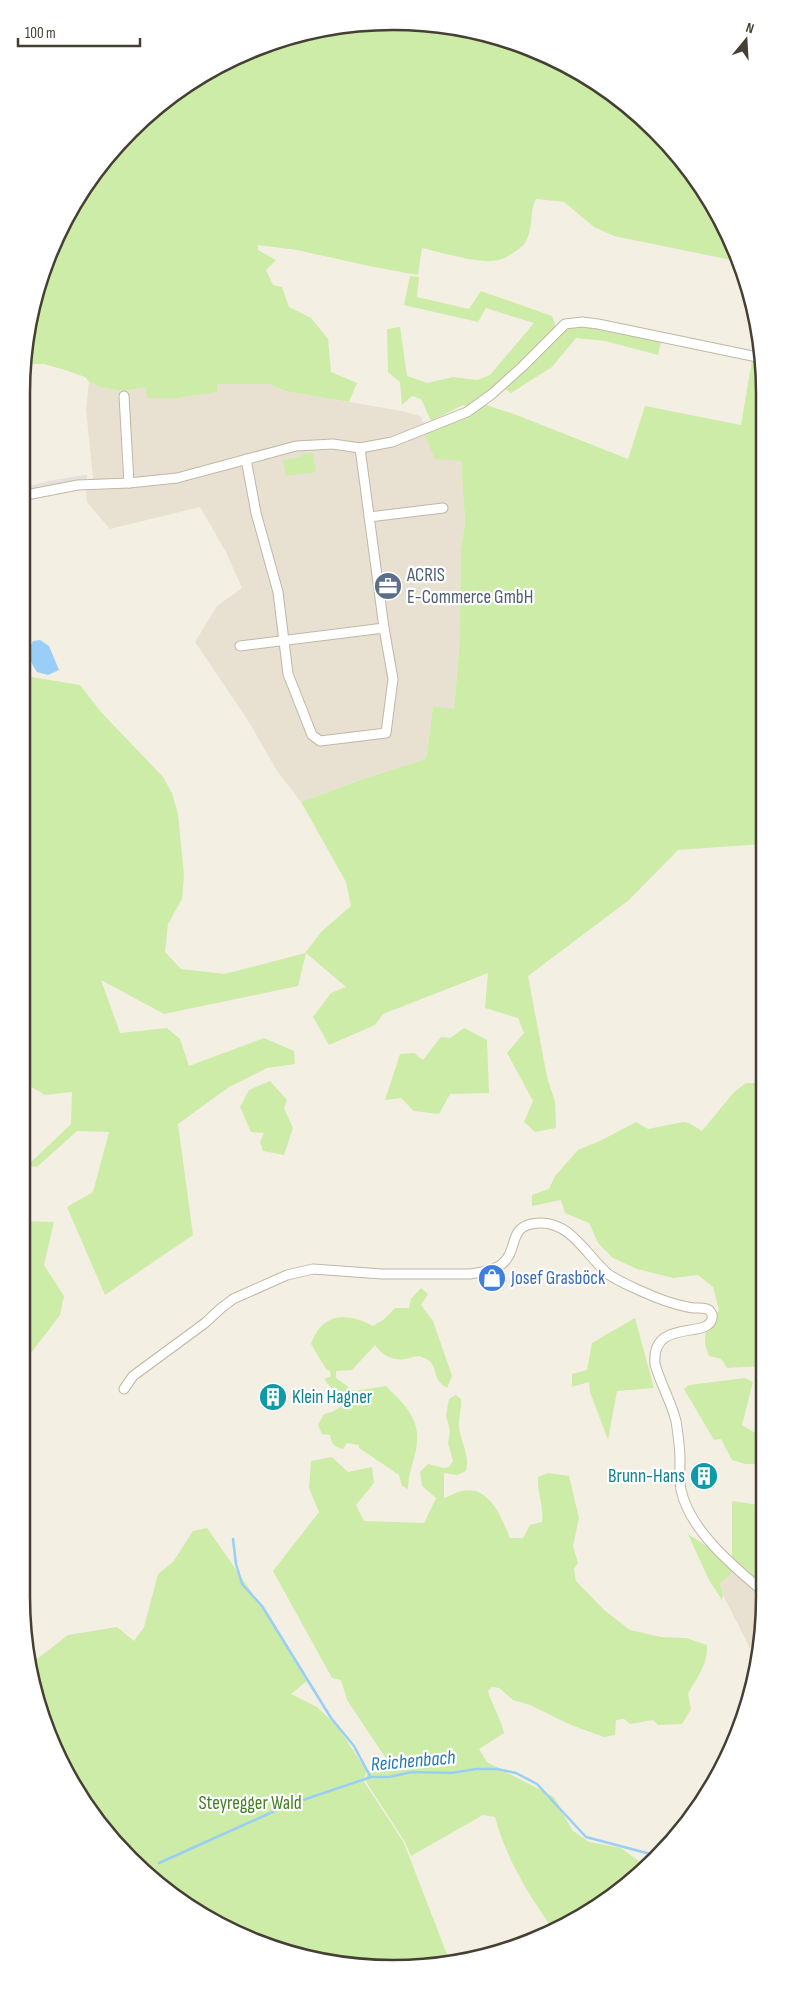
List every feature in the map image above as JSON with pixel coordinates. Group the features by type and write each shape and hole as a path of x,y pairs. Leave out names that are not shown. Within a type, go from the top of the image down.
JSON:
{"street":[{"path":"30,494 78,484 129,483 177,478 296,446 333,444 360,448 392,442 467,412 492,394 517,372 565,324 582,322 598,324 754,356"},
{"path":"124,396 129,483"},
{"path":"246,460 256,513 278,592 288,674 312,735 320,741 386,733 394,682 384,628 360,448"},
{"path":"369,517 443,508"},
{"path":"240,646 384,628"},
{"path":"124,1389 133,1376 205,1323 220,1309 247,1292 287,1274 313,1269 382,1274 470,1274 483,1272 494,1269 506,1260 516,1234 523,1228 541,1223 554,1225 574,1238 597,1264 619,1281 664,1300 691,1308 704,1308 712,1313 712,1318 706,1326 672,1334 658,1343 654,1355 655,1364 675,1419 680,1450 681,1492 688,1508 695,1521 716,1547 756,1585"}],"shaded area":[{"path":"89,382 103,388 125,391 146,387 148,398 178,398 218,392 217,384 270,384 285,391 402,411 420,416 426,427 461,461 465,522 461,549 459,651 454,710 433,706 426,759 363,779 301,802 277,771 249,722 195,642 217,606 242,588 226,552 200,507 110,529 87,502 86,489 93,478 86,409"},
{"path":"87,475 87,481 30,491 30,486"},
{"path":"732,1564 756,1588 752,1652 723,1595 720,1584 733,1572"}],"green space":[{"path":"393,30 417,31 440,33 487,42 554,67 595,91 650,136 681,172 695,191 719,232 730,260 614,236 594,227 564,202 536,199 528,238 513,253 499,260 482,261 422,248 418,275 297,250 258,245 258,250 276,260 266,270 273,285 282,287 289,307 311,318 328,339 331,372 357,383 349,402 285,391 270,384 217,384 218,392 178,398 147,398 146,387 125,391 103,388 89,382 85,377 44,364 31,364 37,322 49,276 67,232 91,191 136,136 191,91 232,67 299,42 346,33"},
{"path":"410,276 419,277 417,297 469,309 481,291 552,316 556,327 564,330 579,326 661,342 658,355 605,341 576,338 552,367 511,393 498,384 470,407 463,405 431,421 421,399 412,396 402,405 400,382 388,372 387,329 400,327 407,376 427,383 453,377 477,380 490,375 534,323 486,308 478,322 404,305"},
{"path":"752,360 754,360 756,393 756,844 678,850 629,900 528,976 547,1077 555,1102 556,1128 535,1132 524,1122 533,1101 507,1053 524,1033 518,1018 485,1008 488,973 383,1014 375,1025 329,1045 313,1017 331,993 346,987 306,953 298,986 164,1014 101,980 120,1033 167,1028 180,1039 189,1066 264,1038 294,1051 295,1064 267,1068 229,1087 178,1124 193,1235 105,1295 67,1207 93,1192 109,1132 77,1131 37,1167 30,1166 30,1163 71,1124 72,1092 45,1095 30,1086 30,677 80,685 101,712 163,777 172,793 178,814 184,875 182,899 168,924 165,952 181,969 225,974 305,953 322,931 351,906 346,882 301,802 363,779 426,759 433,706 454,709 459,651 461,549 465,522 461,461 435,459 424,433 486,405 514,414 628,459 645,406 741,425"},
{"path":"313,453 316,472 286,476 283,460 301,457 301,454"},
{"path":"464,1028 487,1040 489,1093 450,1094 439,1114 414,1111 401,1098 385,1100 400,1054 414,1053 423,1060 441,1037 450,1038"},
{"path":"270,1081 287,1100 284,1108 293,1128 284,1155 263,1151 260,1142 264,1133 251,1132 240,1107 249,1090"},
{"path":"746,1083 756,1083 756,1366 727,1368 721,1359 709,1356 706,1349 706,1332 719,1310 713,1287 698,1275 673,1278 637,1269 613,1258 598,1243 589,1223 565,1213 561,1200 532,1206 532,1195 549,1189 555,1176 578,1150 636,1122 648,1129 683,1122 689,1123 702,1131 734,1092"},
{"path":"30,1221 54,1222 44,1265 64,1296 60,1315 30,1354"},
{"path":"421,1288 428,1294 421,1305 433,1321 452,1376 447,1388 438,1380 432,1364 428,1360 419,1356 408,1359 392,1358 381,1352 375,1345 352,1370 336,1371 336,1378 354,1391 386,1386 411,1414 417,1430 417,1439 408,1489 402,1486 399,1475 359,1448 359,1445 347,1443 343,1449 334,1445 330,1435 322,1434 318,1425 324,1414 342,1406 332,1402 335,1393 324,1379 331,1376 330,1371 326,1369 311,1344 316,1334 328,1321 344,1317 363,1321 373,1326 383,1320 395,1308 409,1308 411,1299"},
{"path":"635,1318 654,1388 617,1391 608,1440 590,1392 589,1382 572,1387 572,1374 587,1370 592,1343"},
{"path":"745,1378 753,1382 742,1425 756,1433 756,1464 745,1464 732,1460 721,1439 714,1440 684,1389 689,1385"},
{"path":"456,1395 461,1399 459,1427 467,1465 466,1471 457,1475 444,1473 444,1498 462,1491 480,1493 494,1505 510,1538 523,1538 530,1525 542,1522 538,1477 548,1473 569,1476 579,1518 573,1546 578,1563 574,1569 576,1581 604,1610 630,1630 661,1637 686,1638 707,1645 704,1665 688,1694 691,1709 682,1724 658,1725 653,1720 630,1724 624,1719 616,1720 615,1735 604,1737 571,1725 530,1705 513,1700 499,1688 492,1687 488,1691 504,1733 479,1749 487,1762 554,1797 572,1830 589,1842 621,1848 641,1862 595,1899 550,1925 519,1875 505,1847 495,1817 483,1815 411,1856 405,1842 365,1780 371,1764 387,1760 347,1700 341,1680 332,1678 273,1571 319,1512 309,1488 311,1461 332,1457 348,1472 372,1467 374,1483 356,1505 364,1521 424,1523 436,1498 422,1486 420,1472 428,1464 444,1468 449,1467 453,1461 448,1443 450,1431 446,1415 449,1399"},
{"path":"732,1501 756,1505 756,1577 754,1578 744,1571 739,1564 732,1564 733,1572 720,1584 723,1595 722,1600 709,1580 688,1534 732,1562"},
{"name":"Steyregger Wald","path":"207,1528 262,1607 308,1680 291,1694 317,1707 337,1726 367,1771 363,1780 404,1843 448,1956 393,1960 346,1957 299,1948 232,1923 191,1899 154,1870 120,1836 91,1799 67,1758 49,1714 36,1660 68,1635 117,1627 134,1641 144,1627 158,1574 173,1562 193,1531"}],"water":[{"path":"40,640 49,646 59,670 48,675 37,672 30,659 30,649 33,641"}],"waterway":[{"path":"233,1539 236,1564 242,1584 262,1606 331,1718 354,1746 370,1776"},
{"name":"Reichenbach","path":"159,1863 288,1805 371,1777 389,1777 412,1772 451,1773 476,1769 497,1769 516,1773 537,1784 586,1837 650,1854"}],"place":[{"name":"ACRIS E-Commerce GmbH","path":"388,586"},
{"name":"Josef Grasböck","path":"492,1278"},
{"name":"Klein Hagner","path":"273,1397"},
{"name":"Brunn-Hans","path":"704,1476"}]}
